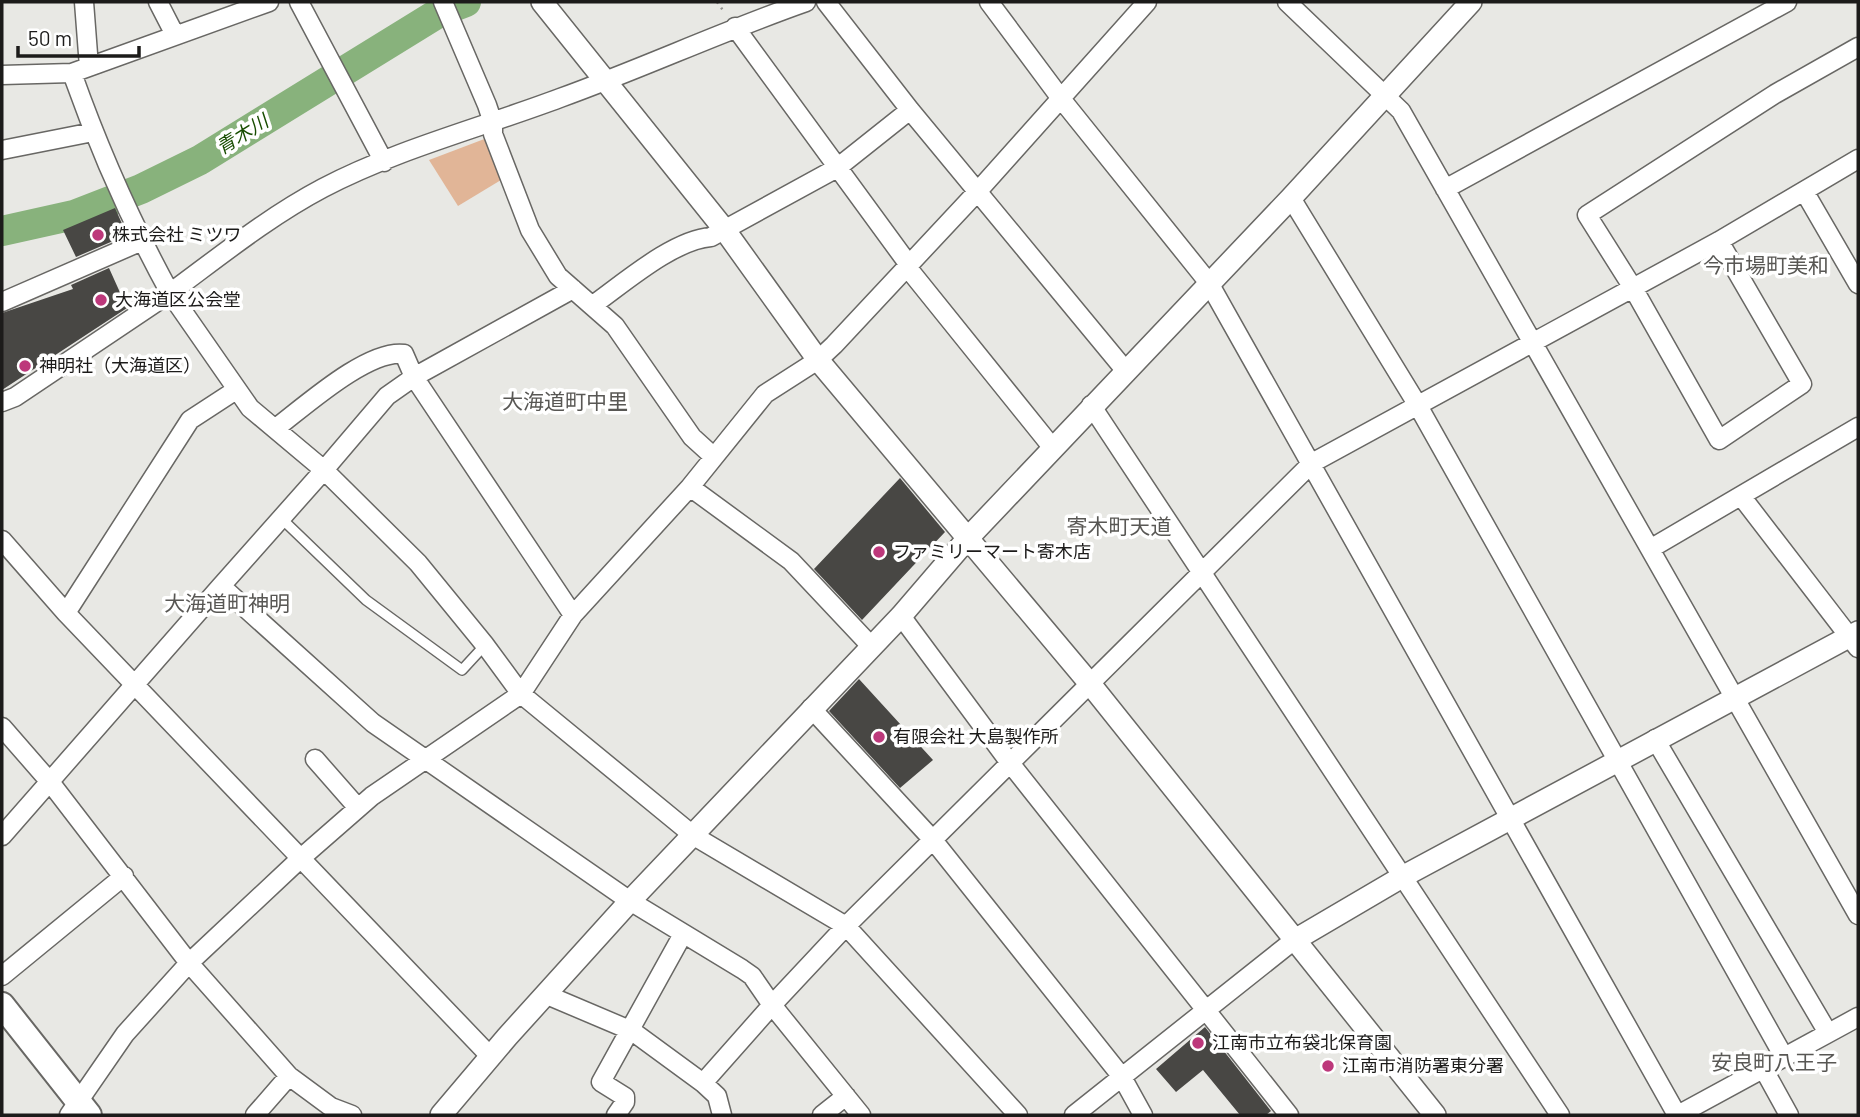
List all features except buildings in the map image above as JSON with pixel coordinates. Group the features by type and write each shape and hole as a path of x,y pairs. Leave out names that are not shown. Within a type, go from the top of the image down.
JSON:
{"main road":[{"path":"2,1005 79,1111"}],"street":[{"path":"84,2 81,70 93,132 142,241 170,293 250,408 324,470 418,563 485,645 502,672 506,671 521,694 694,836 846,926 1018,1115"},
{"path":"158,2 175,35"},
{"path":"2,75 81,70 269,2"},
{"path":"299,2 384,162"},
{"path":"2,402 15,397 170,293 267,222 323,188 384,162 605,82 735,27 806,2"},
{"path":"826,2 910,110 1125,370"},
{"path":"989,2 1062,100 1209,283 1678,1115 1858,1017"},
{"path":"79,1111 125,1034 189,963 358,808 521,694 573,615 690,487 765,394 818,360 1062,100 1147,2"},
{"path":"1287,2 1402,111 1735,696 1764,754 1858,915"},
{"path":"441,1115 490,1056 630,901 901,616 1052,447 1291,198 1471,2"},
{"path":"1445,189 1787,2"},
{"path":"542,3 724,229 818,360 1091,685 1293,941 1435,1115"},
{"path":"447,10 493,123 493,134 530,230 558,276 615,326 692,437 714,457"},
{"path":"735,27 908,266 1052,447"},
{"path":"1719,241 1802,384 1719,440 1633,289 1587,215 1775,94 1858,47"},
{"path":"593,305 643,268 697,238 711,237 837,168 910,110"},
{"path":"2,150 93,132"},
{"path":"703,1083 846,926 1312,463 1633,289 1858,159"},
{"path":"1804,191 1858,284"},
{"path":"1291,198 1417,404 1784,1057"},
{"path":"2,302 142,241"},
{"path":"2,836 387,396 414,377 573,289"},
{"path":"276,428 357,369 396,353 404,354 414,377 573,615"},
{"path":"66,613 190,420 236,390"},
{"path":"1091,405 1560,1115"},
{"path":"1650,549 1858,427"},
{"path":"690,487 791,561 871,646"},
{"path":"1074,1115 1293,941 1402,877 1617,759 1735,696 1856,639 1741,496"},
{"path":"2,540 66,613 490,1056"},
{"path":"221,586 373,723 424,761 630,901 752,976 772,1005 861,1115"},
{"path":"901,616 1010,763 1289,1115"},
{"path":"811,708 933,840 1122,1077 1143,1115"},
{"path":"2,727 50,782 189,963 289,1076 331,1107 352,1115"},
{"path":"1655,740 1828,1033"},
{"path":"315,759 358,808"},
{"path":"2,976 124,876"},
{"path":"616,1115 625,1102 625,1097 601,1082 632,1031 683,933"},
{"path":"547,995 632,1031 717,1096 722,1115"},
{"path":"1763,1069 1789,1115"},
{"path":"255,1115 289,1076"},
{"path":"822,1115 846,1096"}],"lane":[{"path":"282,519 366,600 462,670 485,645"}],"shaded area":[{"path":"487,138 501,180 458,206 429,160"}],"waterway":[{"name":"青木川","path":"2,231 74,215 141,189 200,160 440,12 466,2"}],"place":[{"name":"株式会社 ミツワ","path":"98,235"},
{"name":"大海道区公会堂","path":"101,300"},
{"name":"神明社（大海道区）","path":"25,366"},
{"name":"ファミリーマート寄木店","path":"879,552"},
{"name":"有限会社 大島製作所","path":"879,737"},
{"name":"江南市立布袋北保育園","path":"1198,1043"},
{"name":"江南市消防署東分署","path":"1328,1066"}],"district":[{"name":"今市場町美和","path":"1766,266"},
{"name":"大海道町中里","path":"565,402"},
{"name":"寄木町天道","path":"1119,527"},
{"name":"大海道町神明","path":"227,604"},
{"name":"安良町八王子","path":"1774,1063"}]}
